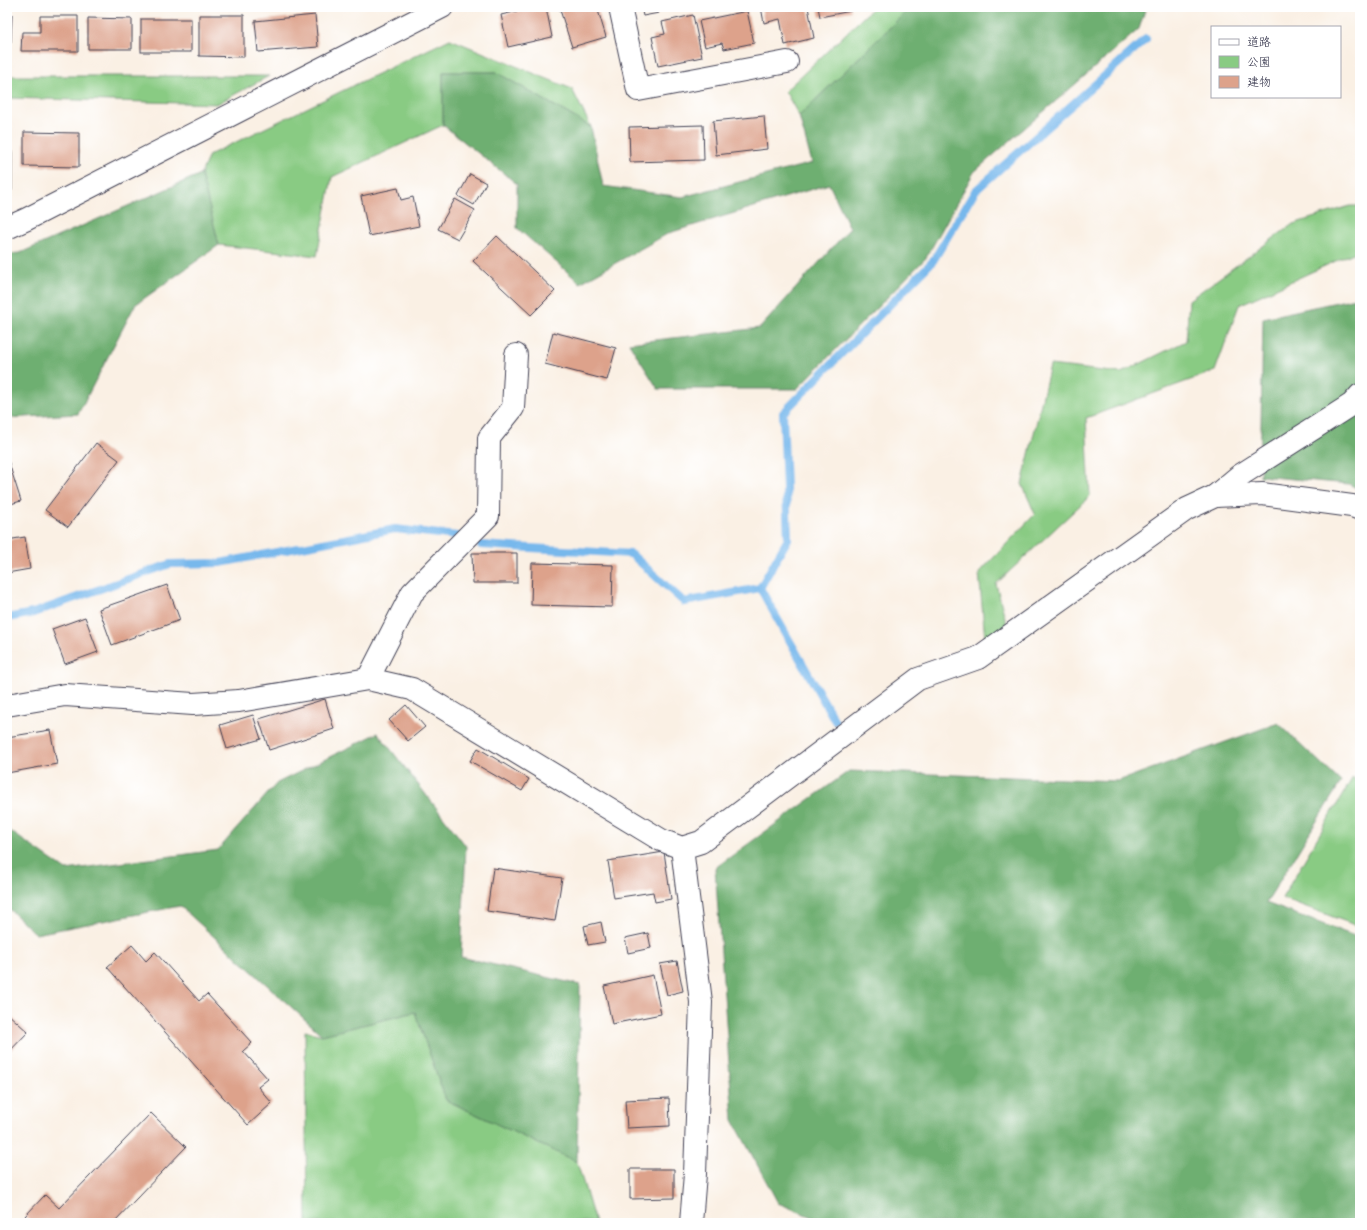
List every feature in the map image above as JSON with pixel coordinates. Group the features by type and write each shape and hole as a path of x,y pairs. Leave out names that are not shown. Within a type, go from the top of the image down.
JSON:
{"street":[{"path":"7,228 442,7"},
{"path":"620,7 638,90 787,62"},
{"path":"368,679 412,593 488,516 489,438 513,408 516,355"},
{"path":"7,705 65,695 193,704 239,701 368,679 412,689 661,840 682,848 701,842 918,679 978,658 1187,509 1215,496 1239,476 1352,404 1360,395"},
{"path":"1215,496 1262,494 1352,506 1360,510"},
{"path":"682,848 702,1002 695,1174 691,1223"}],"green space":[{"path":"874,7 911,7 799,116 785,91"},
{"path":"911,7 1146,7 1139,29 974,172 926,258 797,389 658,389 629,343 760,328 850,228 829,184 669,233 580,283 517,228 517,184 443,125 443,72 496,72 591,127 603,186 682,197 812,163 799,116"},
{"path":"450,39 572,89 591,127 496,72 443,72 443,125 332,177 317,256 219,245 201,174 209,155"},
{"path":"7,76 269,76 217,104 7,98"},
{"path":"201,174 219,245 135,305 78,414 7,418 7,254 20,253"},
{"path":"1350,206 1360,206 1360,250 1239,305 1215,371 1086,418 1090,496 996,584 1007,625 985,639 979,573 1035,514 1022,484 1050,365 1121,373 1186,341 1189,300 1293,224"},
{"path":"1360,297 1360,490 1349,484 1260,476 1263,318"},
{"path":"1278,723 1341,782 1266,903 1360,938 1360,1223 826,1223 778,1203 733,1120 715,868 849,771 1118,781"},
{"path":"378,733 466,846 461,957 580,985 577,1162 446,1100 415,1012 322,1035 180,906 36,934 7,907 7,829 66,870 218,850 277,783"},
{"path":"1353,777 1360,786 1360,927 1282,898"},
{"path":"415,1012 446,1100 577,1162 595,1222 307,1223 305,1031 322,1035"}],"building":[{"path":"535,7 546,7 552,37 508,47 501,15"},
{"path":"559,7 597,7 606,37 572,47"},
{"path":"641,7 657,7 659,13 643,16"},
{"path":"761,7 808,7 814,38 785,45 780,19 764,23"},
{"path":"818,7 850,7 851,11 820,17"},
{"path":"747,11 754,43 724,49 722,43 705,47 699,21"},
{"path":"7,14 12,14 11,43 7,43"},
{"path":"199,15 244,15 244,57 199,56"},
{"path":"315,15 318,47 258,52 255,21"},
{"path":"693,15 702,57 658,66 652,37 665,34 662,22"},
{"path":"40,16 78,16 78,51 21,51 22,32 40,32"},
{"path":"88,18 132,19 132,49 88,49"},
{"path":"141,19 191,19 191,52 141,52"},
{"path":"764,116 767,149 716,155 713,121"},
{"path":"703,125 704,160 630,162 629,127"},
{"path":"24,132 79,133 79,167 24,166"},
{"path":"7,152 12,152 12,190 7,190"},
{"path":"470,174 486,183 474,205 458,196"},
{"path":"398,188 401,200 413,197 419,226 369,236 361,196"},
{"path":"455,199 475,210 458,239 438,229"},
{"path":"497,236 555,291 531,315 473,261"},
{"path":"553,332 616,348 607,380 545,364"},
{"path":"96,443 119,460 68,527 45,510"},
{"path":"7,457 21,501 7,505"},
{"path":"25,537 30,569 7,573 7,540"},
{"path":"472,553 517,553 517,583 473,583"},
{"path":"532,563 613,565 612,607 531,605"},
{"path":"167,585 180,620 112,645 99,609"},
{"path":"85,617 98,652 65,664 52,629"},
{"path":"325,699 334,729 269,750 259,719"},
{"path":"406,705 425,727 408,741 389,720"},
{"path":"253,715 261,739 227,749 220,725"},
{"path":"50,730 57,764 7,773 7,737"},
{"path":"478,748 529,779 522,791 470,761"},
{"path":"664,852 671,899 655,902 653,892 614,898 608,861"},
{"path":"493,868 562,878 555,921 487,911"},
{"path":"601,922 605,942 588,945 584,926"},
{"path":"648,933 651,948 628,953 625,938"},
{"path":"132,945 146,961 155,952 199,1001 207,994 252,1043 243,1051 268,1079 258,1087 272,1103 248,1125 107,967"},
{"path":"677,961 683,991 667,995 660,964"},
{"path":"653,975 661,1014 612,1024 604,986"},
{"path":"7,1013 28,1032 7,1054"},
{"path":"669,1098 670,1126 627,1128 625,1100"},
{"path":"151,1113 186,1147 113,1223 32,1223 25,1216 45,1195 59,1208"},
{"path":"630,1169 674,1169 674,1198 630,1199"}],"waterway":[{"path":"481,545 631,554 684,602 760,588 788,539 783,413 933,261 975,191 1146,39"},
{"path":"7,618 33,613 170,564 220,563 395,529 457,536"},
{"path":"760,588 835,721"}]}
